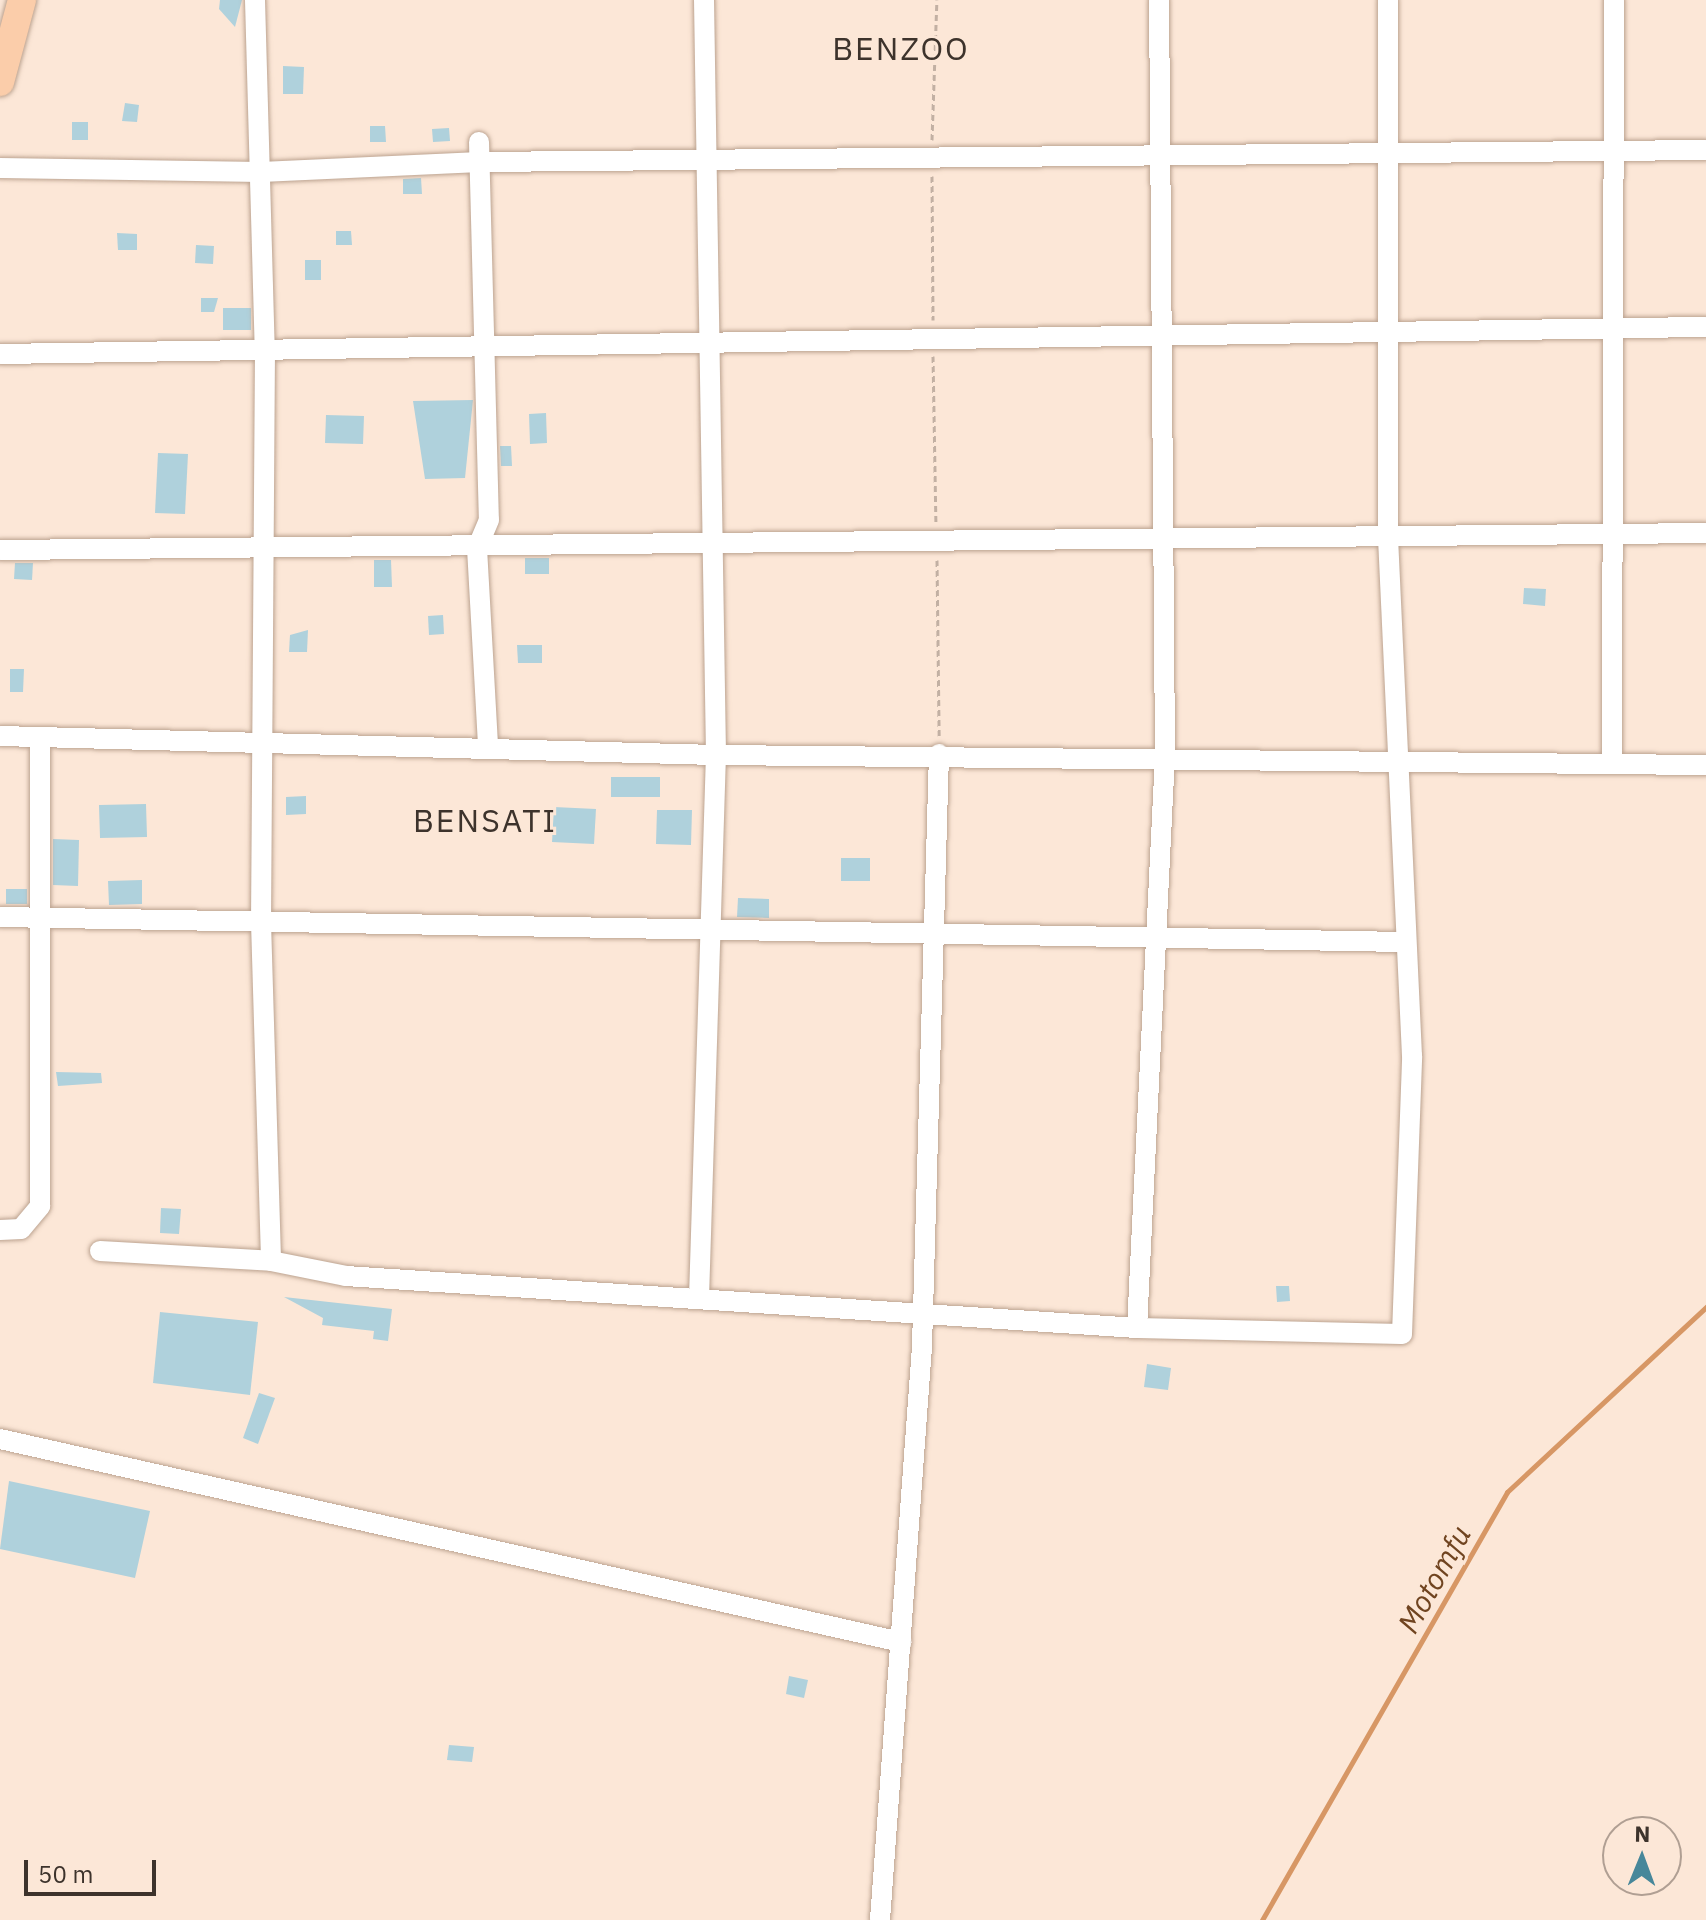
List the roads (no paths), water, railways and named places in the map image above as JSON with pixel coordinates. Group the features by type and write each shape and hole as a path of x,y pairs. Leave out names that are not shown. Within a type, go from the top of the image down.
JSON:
{"highway":[{"path":"0,82 22,0"}],"street":[{"path":"255,0 265,350 261,549 266,742 261,922 271,1261"},
{"path":"699,1298 715,931 716,755 715,345 704,0"},
{"path":"1137,1328 1160,939 1165,756 1159,0"},
{"path":"100,1251 271,1261 346,1276 923,1310 1137,1328 1402,1334 1412,1056 1402,942 1388,537 1388,0"},
{"path":"1612,761 1614,0"},
{"path":"0,168 261,172 480,152 709,159 1706,150"},
{"path":"480,152 489,520 477,548 488,746"},
{"path":"0,354 487,349 1615,326 1706,327"},
{"path":"0,550 714,548 1706,533"},
{"path":"0,736 488,746 716,755 1394,758 1706,765"},
{"path":"0,1230 21,1229 40,1206 40,737"},
{"path":"880,1920 923,1310 939,754"},
{"path":"0,917 1402,942"},
{"path":"0,1439 901,1642"}],"waterway":[{"name":"Motomfu","path":"1262,1920 1507,1492 1706,1307"}],"district":[{"name":"BENZOO","path":"901,48"},
{"name":"BENSATI","path":"485,820"}]}
